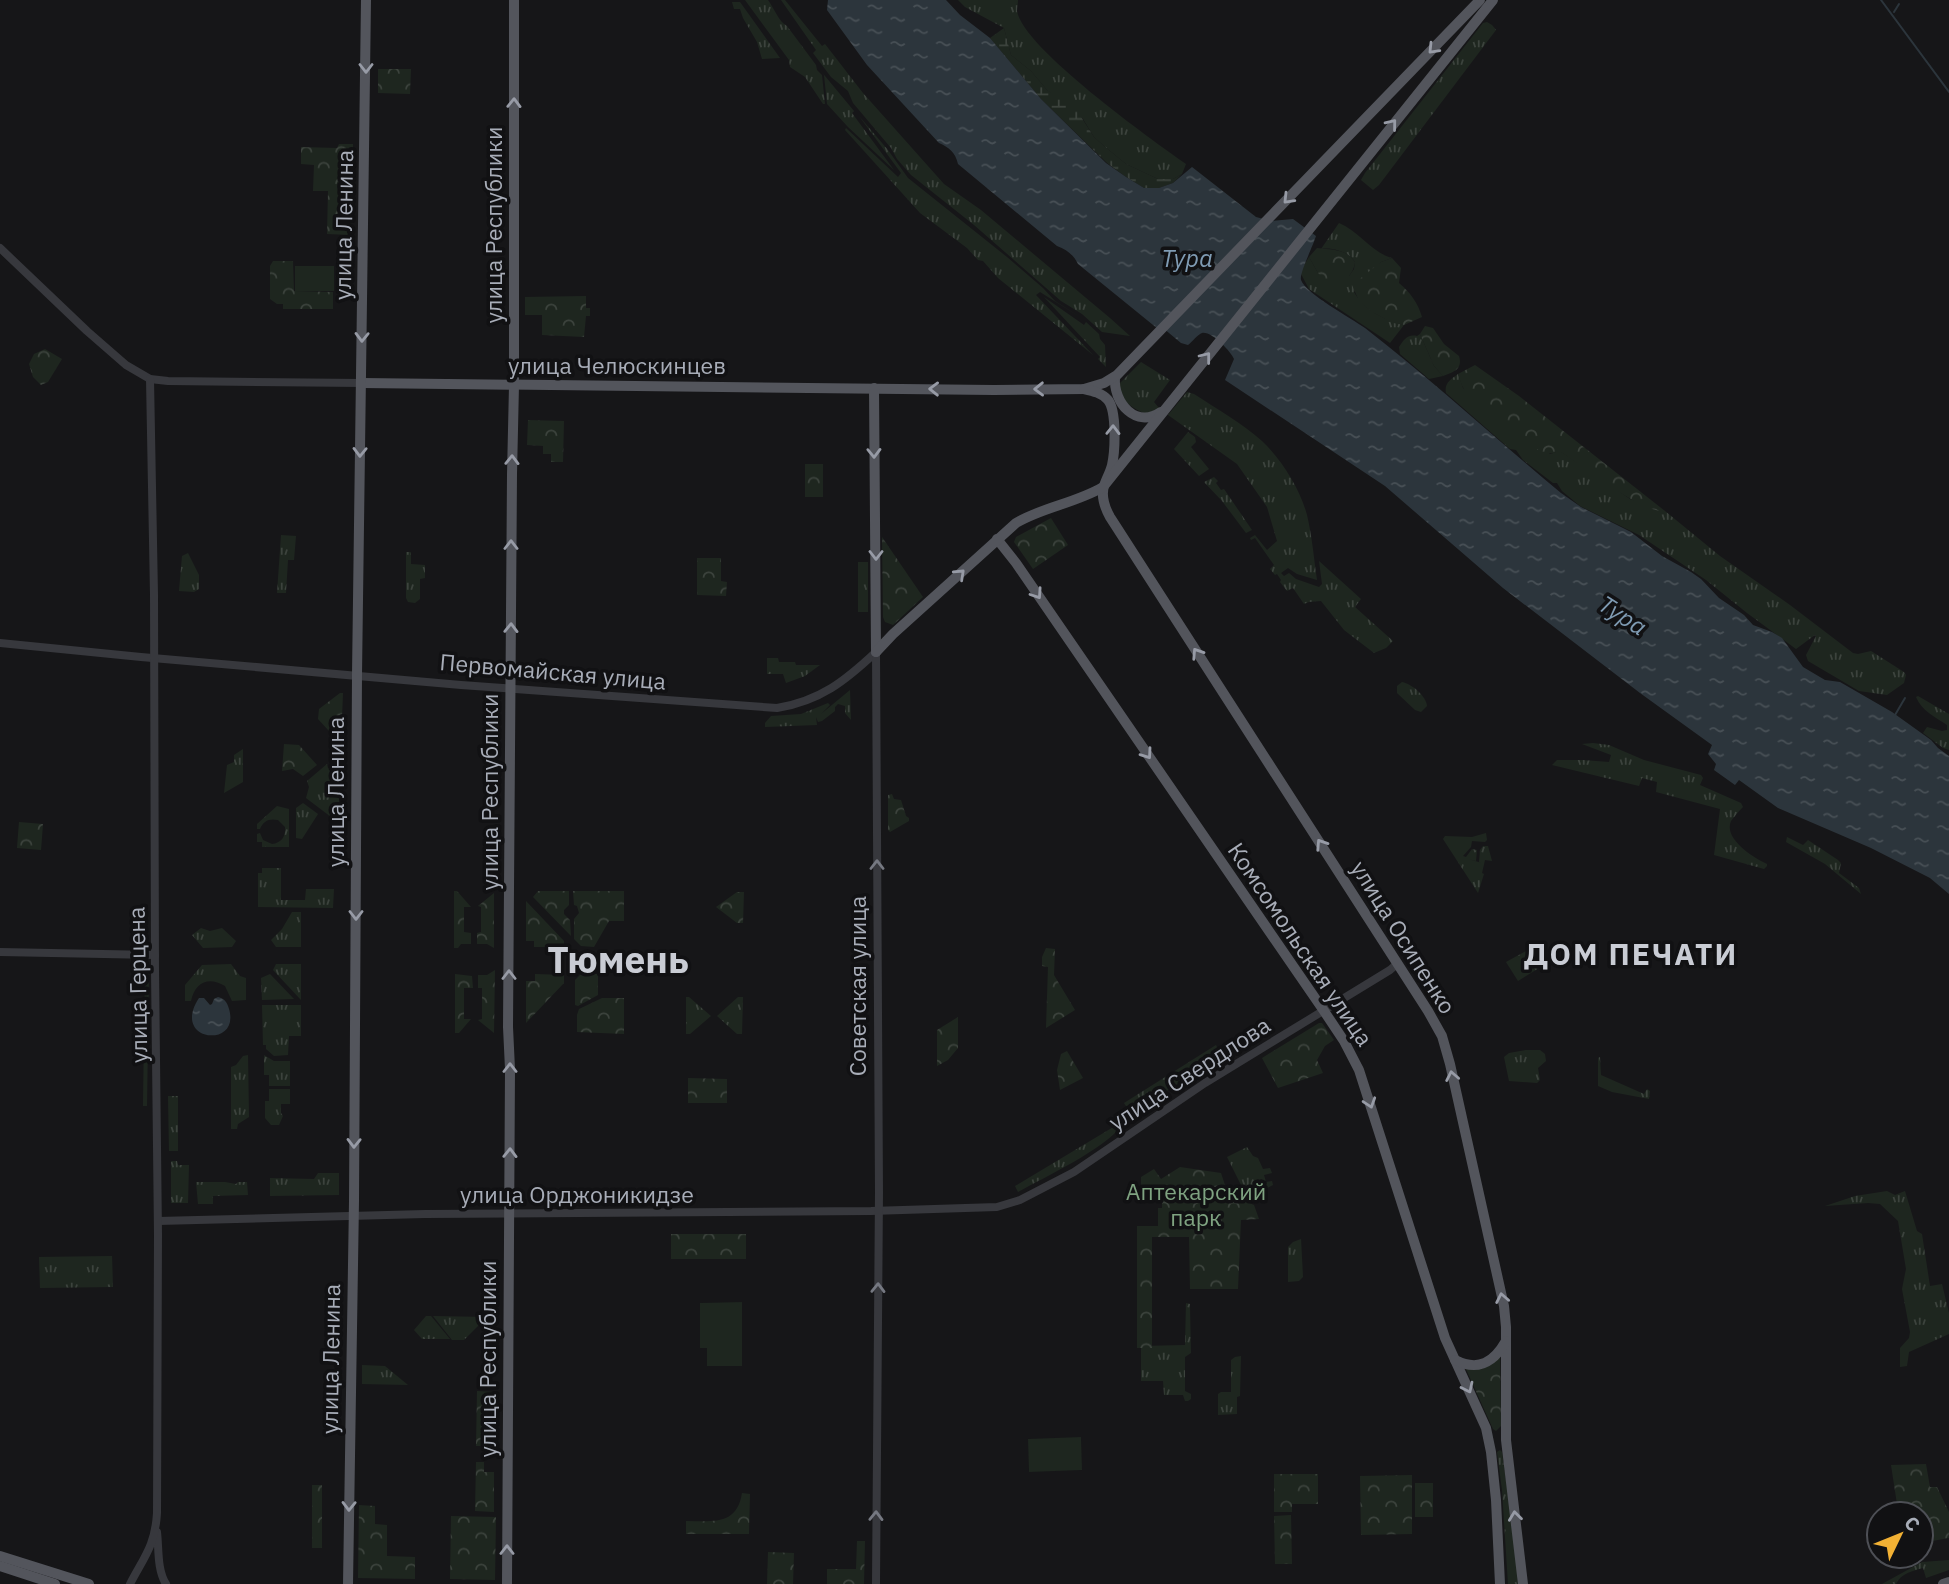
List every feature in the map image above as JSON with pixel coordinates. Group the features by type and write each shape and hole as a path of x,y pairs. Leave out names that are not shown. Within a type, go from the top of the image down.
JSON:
{"main road":[{"name":"улица Ленина","path":"348,1584 366,0"},
{"name":"улица Республики","path":"507,1584 514,0"},
{"path":"1084,389 1116,376 1480,0"},
{"path":"1103,487 1493,0"},
{"path":"1116,376 1118,398 1129,411 1143,418 1164,411"},
{"name":"улица Челюскинцев","path":"362,383 1084,389"},
{"name":"Советская улица","path":"874,388 876,652"},
{"path":"1084,389 1105,397 1112,406 1113,461 1103,487"},
{"name":"Первомайская улица","path":"876,652 1016,523 1103,487"},
{"name":"улица Осипенко","path":"1103,487 1106,508 1117,528 1398,963 1441,1036 1504,1306 1506,1440 1523,1584"},
{"name":"Комсомольская улица","path":"997,539 1324,1011 1359,1070 1445,1338 1489,1440 1496,1500 1500,1584"},
{"path":"875,622 884,631 893,634"},
{"path":"1455,1360 1471,1366 1484,1363 1500,1350 1506,1341"},
{"path":"0,1556 89,1584"},
{"path":"0,1566 55,1584"},
{"path":"1943,1584 1949,1582"}],"street":[{"path":"0,248 115,356 150,379"},
{"name":"улица Челюскинцев","path":"150,379 168,382 362,383"},
{"name":"улица Герцена","path":"130,1584 152,1544 157,1522 158,1221 150,379"},
{"name":"Первомайская улица","path":"0,643 357,676 777,708 808,701 828,691 876,652"},
{"name":"Советская улица","path":"876,652 879,1210 876,1584"},
{"path":"0,952 155,955"},
{"name":"улица Свердлова","path":"997,1207 1020,1200 1074,1172 1182,1098 1390,971 1398,963"},
{"name":"улица Орджоникидзе","path":"158,1221 509,1213 997,1207"},
{"path":"157,1522 161,1577 166,1584"}],"green space":[{"path":"745,0 768,0 822,75 825,104 805,77 790,67 789,60"},
{"path":"781,0 785,0 822,46 825,44 863,93 944,184 981,210 1130,336 1102,332 911,175 853,103 848,91 831,77 813,53 816,50"},
{"path":"958,0 1018,0 1017,11 1025,27 1041,47 1091,92 1186,164 1182,174 1173,179 1158,179 1126,164 1094,137 1083,119 1047,90 1031,71 1011,55 1004,28 965,7"},
{"path":"732,2 740,2 780,58 762,59 757,42 740,9 734,9"},
{"path":"1487,22 1496,30 1373,190 1361,180 1365,173 1483,23"},
{"path":"1004,28 1011,55 1031,71 1047,90 1076,109 1094,137 1104,146 1126,164 1158,179 1173,179 1182,174 1173,183 1159,188 1144,188 1107,163 1041,99 990,38"},
{"path":"378,69 411,69 410,94 378,93"},
{"path":"820,70 854,111 852,113 894,170 827,104 824,75"},
{"path":"859,116 908,178 1007,257 1055,301 1080,317 1040,292 1036,295 1093,355 998,278 983,261 978,260 967,248 920,213 845,130 846,128 898,177 901,173"},
{"path":"339,144 353,144 351,235 327,234 328,191 313,191 314,165 301,164 301,147 337,148"},
{"path":"1339,223 1378,252 1392,258 1381,262 1354,292 1363,304 1375,313 1404,325 1390,343 1309,289 1300,272 1309,257 1318,273 1349,276 1355,262 1349,255 1321,249"},
{"path":"1317,248 1338,250 1351,257 1355,262 1347,278 1331,285 1318,273 1309,257"},
{"path":"1392,258 1401,268 1399,283 1413,298 1422,317 1404,325 1393,323 1372,312 1359,301 1352,285 1381,262"},
{"path":"273,261 293,261 294,291 333,292 333,309 283,309 283,304 277,304 270,299 270,266"},
{"path":"295,266 334,266 334,291 295,291"},
{"path":"586,296 586,308 590,308 590,316 586,316 584,337 542,335 542,315 525,315 525,297"},
{"path":"1044,297 1084,325 1086,322 1099,334 1105,345 1106,367 1098,359 1100,357"},
{"path":"1425,326 1433,328 1444,344 1459,356 1459,367 1454,371 1443,376 1434,366 1420,334"},
{"path":"1420,334 1434,366 1443,376 1429,379 1400,354 1399,347 1404,340"},
{"path":"45,349 62,359 48,382 41,385 33,377 29,364 34,354"},
{"path":"1141,362 1170,380 1154,402 1159,408 1147,414 1128,404 1118,385"},
{"path":"1475,365 1519,396 1665,511 1642,505 1561,452 1545,454 1501,425 1470,398 1462,386 1458,374"},
{"path":"1458,374 1463,388 1550,454 1560,451 1630,499 1665,511 1720,556 1853,653 1871,651 1904,672 1904,683 1887,695 1859,691 1808,661 1806,655 1815,635 1796,649 1706,580 1639,535 1580,506 1562,491 1557,483 1553,483 1523,460 1516,450 1510,449 1446,393 1447,384"},
{"path":"1187,392 1229,416 1262,441 1295,485 1307,515 1317,580 1297,574 1288,568 1281,573 1284,576 1289,573 1296,579 1319,587 1322,584 1319,561 1361,599 1355,607 1393,641 1386,648 1374,653 1344,630 1321,601 1304,604 1293,588 1287,591 1280,582 1277,574 1270,569 1274,565 1255,538 1250,538 1255,535 1267,550 1277,541 1267,507 1237,464 1168,415"},
{"path":"528,420 564,421 563,462 551,462 551,454 543,454 543,446 527,445"},
{"path":"1188,432 1195,437 1196,442 1191,447 1209,469 1199,476 1174,449"},
{"path":"805,464 823,464 823,497 805,497"},
{"path":"1214,477 1252,530 1246,533 1204,482"},
{"path":"1051,518 1068,545 1033,569 1014,542 1016,537"},
{"path":"281,535 296,536 294,560 288,560 286,593 277,593"},
{"path":"882,537 923,597 893,625 885,622 883,617"},
{"path":"406,552 411,552 411,564 425,565 425,578 420,579 420,599 415,603 408,602 406,598"},
{"path":"188,553 199,575 199,589 194,592 179,591 182,556"},
{"path":"697,558 721,558 721,581 727,582 726,596 697,595"},
{"path":"858,562 868,562 868,612 858,612"},
{"path":"767,658 778,658 779,662 795,662 796,665 820,665 805,676 786,683 783,674 767,674"},
{"path":"1402,682 1414,688 1424,698 1427,706 1421,712 1415,710 1397,693 1397,686"},
{"path":"850,690 851,720 845,713 845,706 838,704 835,711 822,721 818,722 816,717 817,725 765,727 771,716 801,714 828,703 830,705 821,714"},
{"path":"343,693 342,718 330,718 329,731 318,719 319,709"},
{"path":"1916,697 1949,714 1949,750 1923,733 1927,727 1947,730 1947,725 1925,710"},
{"path":"284,744 299,745 317,765 303,776 293,769 282,771"},
{"path":"1582,744 1609,745 1644,760 1701,775 1703,778 1700,785 1741,803 1743,807 1731,821 1731,834 1741,847 1767,866 1764,869 1714,855 1720,809 1656,792 1657,782 1642,778 1639,786 1552,765 1557,760 1609,762 1611,755"},
{"path":"243,749 243,782 224,793 227,765 234,762 234,755"},
{"path":"327,764 328,768 339,768 339,785 342,786 342,792 339,793 339,823 306,798 309,787 307,781"},
{"path":"892,794 894,799 901,800 909,821 890,832 888,795"},
{"path":"303,803 318,814 302,839 296,838 296,808"},
{"path":"277,806 289,809 289,847 262,847 262,842 257,842 257,834 260,833 263,840 272,844 284,837 285,827 278,820 267,821 257,829 257,824"},
{"path":"19,822 43,824 41,850 17,848"},
{"path":"1486,833 1485,842 1472,841 1471,847 1463,856 1466,857 1472,849 1477,850 1476,861 1468,859 1482,863 1479,862 1480,850 1483,846 1488,846 1492,861 1485,860 1478,893 1443,839 1445,836 1472,837"},
{"path":"1787,837 1803,845 1808,840 1838,860 1841,863 1839,873 1859,888 1861,894 1825,864 1786,842"},
{"path":"262,868 281,868 281,900 305,900 306,889 334,889 333,908 258,907 258,873 262,873"},
{"path":"454,891 471,907 464,907 464,932 471,933 471,944 461,944 458,948 454,948"},
{"path":"538,891 569,891 569,905 564,914 570,920 571,936 533,897"},
{"path":"573,891 624,891 624,921 609,921 594,947 581,946 574,939 574,919 579,913 574,905"},
{"path":"737,892 744,892 743,923 737,923 716,907"},
{"path":"494,893 494,948 487,944 477,944 477,933 481,932 481,907 478,906"},
{"path":"526,901 564,941 564,947 534,947 534,941 526,941"},
{"path":"292,912 301,912 301,947 276,947 271,940 282,929"},
{"path":"201,928 210,931 222,928 236,941 232,947 203,948 192,935"},
{"path":"1046,948 1055,949 1054,975 1075,1010 1046,1028 1048,967 1042,966 1042,957"},
{"path":"1528,950 1539,968 1518,981 1506,962"},
{"path":"231,964 240,976 246,978 246,1000 232,1001 225,986 208,981 199,985 191,1001 185,1001 185,985 202,965"},
{"path":"276,964 301,964 301,1000 273,970"},
{"path":"145,968 149,968 147,1106 143,1106"},
{"path":"495,970 494,1033 478,1020 482,1019 482,988 478,988 478,975 487,975"},
{"path":"270,974 294,999 262,1000 261,978"},
{"path":"455,974 472,976 473,988 464,988 464,1019 471,1019 459,1033 455,1033"},
{"path":"535,974 564,975 564,983 526,1023 526,981 535,981"},
{"path":"581,974 598,974 598,995 578,1006 575,1005 575,980"},
{"path":"686,997 711,1016 690,1034 686,1034"},
{"path":"738,997 743,997 742,1034 737,1034 717,1016"},
{"path":"602,998 624,998 624,1034 577,1032 579,1009"},
{"path":"262,1005 301,1005 301,1036 289,1036 288,1055 274,1056 266,1049 266,1045 263,1045"},
{"path":"958,1017 958,1048 948,1060 937,1066 937,1030"},
{"path":"1322,1023 1334,1040 1325,1046 1317,1060 1323,1073 1278,1088 1262,1058"},
{"path":"1216,1045 1221,1056 1140,1108 1128,1109 1124,1103"},
{"path":"1540,1050 1545,1054 1546,1061 1538,1068 1540,1080 1537,1083 1509,1081 1504,1057 1509,1053"},
{"path":"1067,1051 1083,1078 1060,1090 1057,1070 1061,1054"},
{"path":"248,1055 249,1117 238,1124 237,1129 231,1129 231,1067"},
{"path":"264,1055 274,1061 290,1061 290,1086 269,1086 269,1075 264,1075"},
{"path":"1600,1057 1601,1075 1644,1094 1647,1089 1650,1091 1649,1099 1612,1092 1598,1086"},
{"path":"688,1078 727,1079 727,1103 688,1103"},
{"path":"269,1089 290,1089 290,1104 281,1104 283,1116 279,1125 271,1125 265,1118 265,1101 269,1101"},
{"path":"168,1096 178,1096 178,1151 169,1151"},
{"path":"1120,1123 1120,1127 1102,1144 1018,1192 1015,1186"},
{"path":"1247,1147 1253,1156 1258,1158 1263,1169 1270,1168 1272,1173 1264,1175 1266,1182 1272,1181 1273,1185 1258,1192 1243,1189 1227,1157"},
{"path":"171,1161 177,1161 178,1165 189,1165 188,1203 171,1203"},
{"name":"Аптекарский парк","path":"1180,1167 1221,1173 1228,1194 1254,1205 1259,1219 1241,1220 1238,1289 1190,1289 1189,1237 1152,1237 1152,1348 1137,1348 1137,1226 1158,1226 1158,1208 1162,1208 1162,1192 1141,1192 1141,1177 1154,1169 1161,1179"},
{"path":"318,1173 339,1173 339,1195 270,1196 270,1178 314,1179"},
{"path":"196,1182 247,1182 248,1195 213,1196 213,1204 198,1204"},
{"path":"1887,1191 1895,1195 1905,1191 1917,1231 1922,1234 1930,1286 1942,1284 1949,1313 1949,1334 1909,1352 1907,1366 1900,1367 1900,1348 1909,1338 1910,1332 1902,1289 1906,1269 1898,1221 1880,1204 1825,1206 1855,1196"},
{"path":"671,1234 746,1234 746,1259 671,1259"},
{"path":"1301,1239 1303,1277 1299,1281 1288,1282 1288,1247"},
{"path":"112,1256 113,1287 40,1288 39,1257"},
{"path":"742,1302 742,1366 707,1366 707,1348 700,1348 700,1303"},
{"path":"1186,1303 1190,1304 1191,1353 1185,1357 1185,1391 1191,1394 1188,1401 1185,1401 1183,1395 1164,1395 1163,1381 1141,1381 1141,1346 1185,1345"},
{"path":"426,1316 431,1316 450,1339 422,1339 414,1330"},
{"path":"433,1316 487,1317 464,1340 452,1340"},
{"path":"1500,1353 1501,1426 1496,1431 1466,1369"},
{"path":"1241,1356 1237,1414 1218,1415 1218,1394 1231,1392 1231,1360"},
{"path":"362,1365 385,1366 408,1385 362,1384"},
{"path":"477,1391 495,1392 495,1435 484,1435 484,1446 476,1446"},
{"path":"1081,1437 1082,1470 1029,1472 1028,1439"},
{"path":"1500,1450 1516,1553 1518,1584 1508,1584 1497,1452"},
{"path":"476,1462 484,1462 484,1472 494,1472 494,1512 475,1511"},
{"path":"1926,1464 1930,1487 1937,1487 1949,1512 1949,1538 1935,1540 1935,1500 1896,1500 1891,1465"},
{"path":"1274,1474 1318,1474 1318,1504 1292,1504 1292,1512 1274,1512"},
{"path":"1412,1475 1412,1534 1361,1535 1360,1476"},
{"path":"1415,1483 1433,1483 1433,1517 1415,1517"},
{"path":"312,1485 322,1485 322,1548 312,1548"},
{"path":"742,1493 750,1494 749,1534 686,1534 686,1521 714,1521 729,1516 739,1504"},
{"path":"359,1505 375,1506 375,1524 387,1525 387,1556 415,1557 415,1579 358,1578"},
{"path":"1291,1515 1292,1564 1275,1564 1274,1516"},
{"path":"451,1516 496,1517 495,1580 450,1579"},
{"path":"857,1541 865,1541 864,1584 827,1584 827,1569 856,1569"},
{"path":"768,1552 794,1553 793,1584 767,1584"},
{"path":"1949,1560 1949,1570 1926,1578 1924,1570 1935,1570 1935,1561"},
{"path":"1907,1570 1915,1570 1904,1575 1896,1584 1882,1584"}],"water":[{"name":"Тура","path":"828,0 946,0 960,15 990,38 1041,99 1106,163 1126,177 1144,188 1159,188 1173,183 1192,167 1256,217 1271,221 1293,219 1316,236 1301,277 1311,292 1390,348 1561,493 1581,507 1631,532 1662,556 1701,579 1719,598 1744,615 1753,625 1782,638 1803,667 1825,680 1840,682 1892,712 1949,756 1949,894 1930,878 1871,848 1778,808 1739,780 1735,785 1714,770 1716,764 1708,754 1712,745 1503,588 1385,486 1225,380 1234,359 1216,339 1202,333 1188,345 1181,343 1163,328 1158,329 958,164 951,151 939,143 867,65 827,10"},
{"path":"218,997 227,1004 230,1022 225,1030 217,1035 208,1035 193,1024 192,1013 199,998 204,998 210,1005"}],"waterway":[{"path":"1881,0 1949,92"},
{"path":"1894,12 1899,4"},
{"path":"1895,715 1905,698"}],"district":[{"name":"ДОМ ПЕЧАТИ","path":"1631,953"},
{"name":"Тюмень","path":"618,959"}]}
